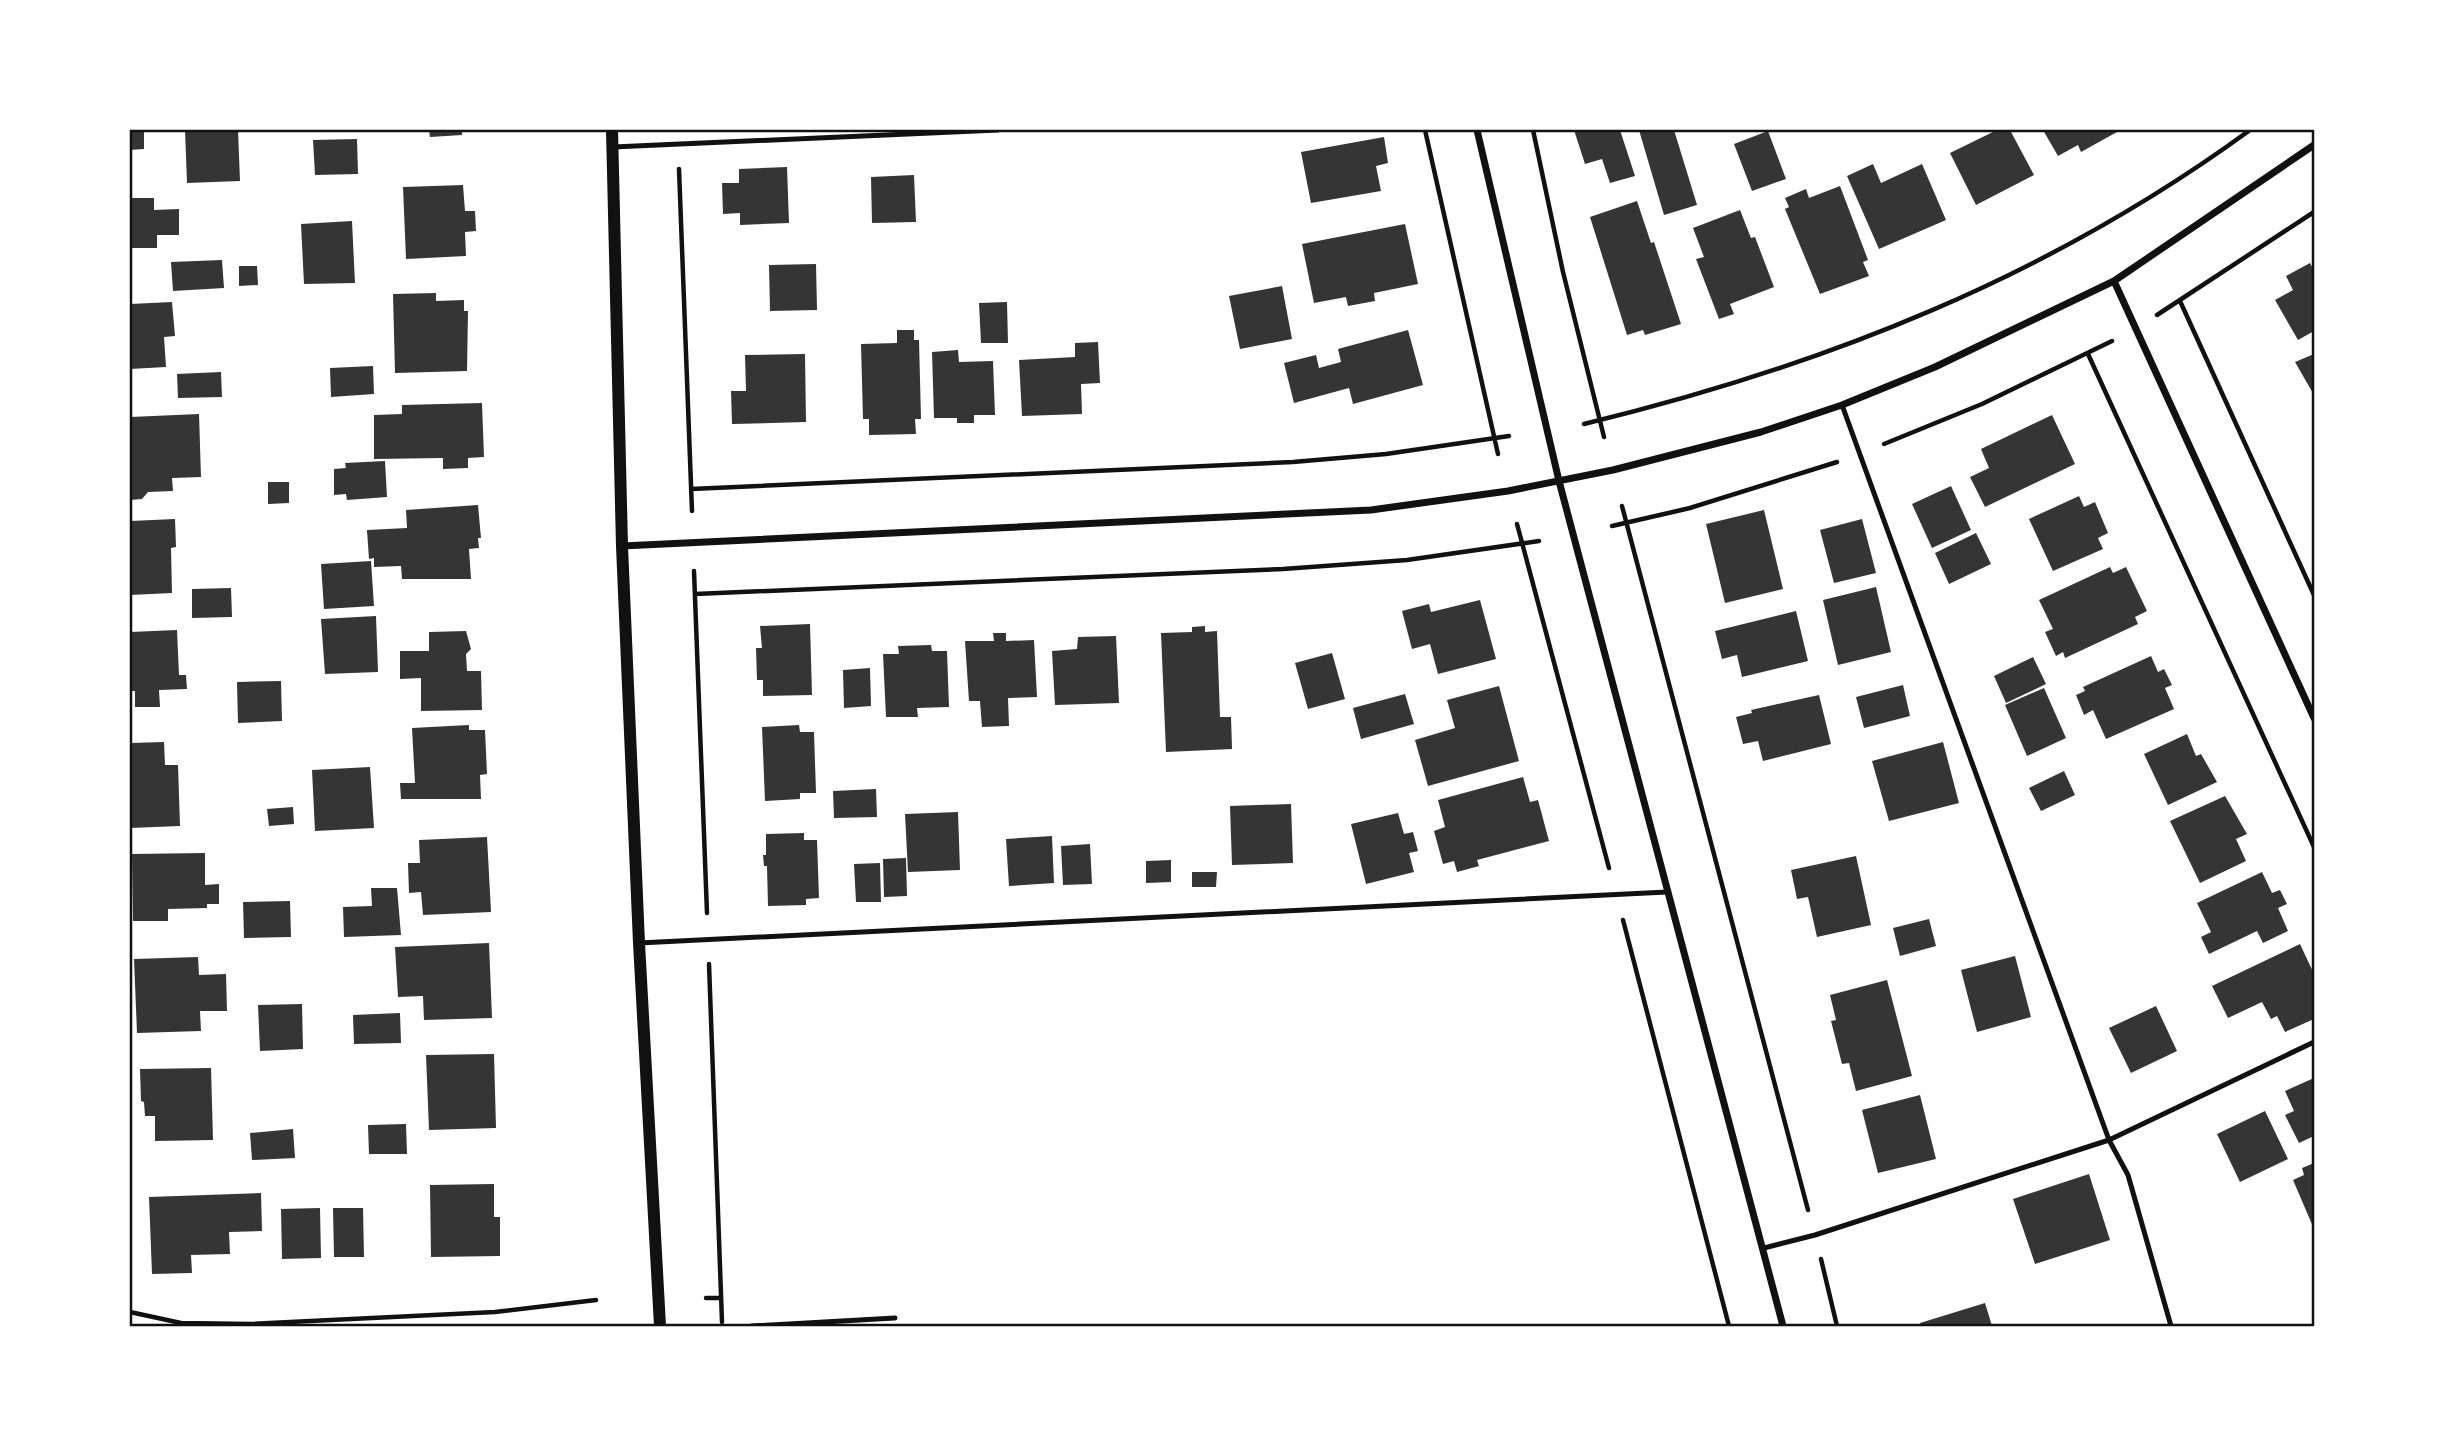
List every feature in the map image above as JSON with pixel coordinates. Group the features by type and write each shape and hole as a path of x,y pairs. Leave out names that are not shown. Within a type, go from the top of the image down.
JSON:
{"street":[{"path":"612,130 622,546 639,943 660,1326"},
{"path":"1477,130 1559,481 1783,1326"},
{"path":"622,546 1371,510 1559,481 1762,432 1842,405 1935,368 2114,281 2315,145"},
{"path":"2114,281 2315,718"}],"lane":[{"path":"613,147 998,130"},
{"path":"1842,405 2109,1140 2128,1175 2171,1326"},
{"path":"639,943 1667,892"},
{"path":"1764,1248 1815,1235 2109,1140 2315,1042"},
{"path":"751,1326 895,1318"}],"path":[{"path":"1425,130 1498,454"},
{"path":"1533,130 1563,272 1604,437"},
{"path":"1584,424 1766,375 1936,309 2075,241 2250,130"},
{"path":"678,144 692,511"},
{"path":"2155,316 2315,212"},
{"path":"2180,302 2315,595"},
{"path":"2088,354 2315,847"},
{"path":"691,489 1293,462 1385,454 1509,436"},
{"path":"1622,506 1838,1326"},
{"path":"1517,524 1728,1326"},
{"path":"695,594 1283,569 1407,560 1539,541"},
{"path":"706,1298 721,1298"},
{"path":"130,1312 181,1323 251,1324 495,1311 596,1300"}],"building":[{"path":"130,130 144,130 144,149 130,150"},
{"path":"185,130 238,130 240,181 187,183"},
{"path":"429,130 462,130 462,135 430,137"},
{"path":"1574,130 1620,130 1635,176 1610,183 1602,159 1585,164"},
{"path":"1639,130 1674,130 1697,205 1664,215"},
{"path":"1997,130 2010,130 2034,175 1976,205 1950,153"},
{"path":"2043,130 2117,132 2081,152 2078,145 2058,156"},
{"path":"1768,131 1786,179 1752,191 1734,144"},
{"path":"1384,137 1388,163 1376,166 1381,191 1311,203 1301,152"},
{"path":"357,139 358,174 315,175 313,140"},
{"path":"1873,164 1881,183 1922,164 1946,220 1879,249 1847,176"},
{"path":"787,167 789,223 740,225 740,213 723,214 722,183 739,183 739,169"},
{"path":"914,175 916,222 872,223 871,177"},
{"path":"463,185 465,211 475,211 476,231 465,232 466,256 406,259 403,187"},
{"path":"1840,186 1868,260 1863,262 1869,276 1820,294 1785,209 1789,207 1785,198 1806,189 1809,198"},
{"path":"130,198 154,198 154,210 179,209 179,235 157,235 157,248 130,248"},
{"path":"1637,201 1651,243 1654,242 1681,324 1645,335 1643,330 1627,335 1590,217"},
{"path":"1740,210 1751,238 1755,237 1774,287 1730,304 1734,314 1719,319 1696,259 1704,257 1693,228"},
{"path":"352,221 355,283 304,284 301,224"},
{"path":"1405,224 1418,284 1374,293 1375,301 1348,306 1346,297 1314,303 1302,244"},
{"path":"222,260 224,288 173,291 171,262"},
{"path":"2310,263 2314,271 2314,331 2298,340 2275,300 2293,290 2286,276"},
{"path":"816,264 817,310 770,311 769,265"},
{"path":"239,266 257,266 258,285 239,286"},
{"path":"1282,286 1292,339 1240,349 1229,296"},
{"path":"436,293 436,301 464,300 464,311 468,311 467,371 395,373 393,294"},
{"path":"172,302 175,336 164,337 166,367 130,369 130,304"},
{"path":"1007,302 1008,343 981,343 979,303"},
{"path":"897,330 914,330 914,340 919,340 921,419 915,419 916,434 869,435 869,419 863,419 861,344 897,343"},
{"path":"1408,330 1423,385 1353,404 1349,388 1294,403 1284,363 1316,355 1319,368 1341,362 1338,349"},
{"path":"1098,342 1100,383 1081,384 1082,414 1022,416 1019,360 1075,357 1075,343"},
{"path":"958,350 959,362 993,361 995,415 974,415 974,423 957,423 957,418 934,418 932,352"},
{"path":"805,354 806,422 732,424 731,391 746,391 745,355"},
{"path":"2314,354 2314,395 2295,362"},
{"path":"373,366 374,394 331,397 330,368"},
{"path":"221,372 222,397 178,398 177,374"},
{"path":"482,403 484,457 468,458 468,468 443,469 443,458 374,459 374,415 402,414 402,405"},
{"path":"199,414 201,477 172,478 173,491 148,492 142,499 130,500 130,417"},
{"path":"2052,415 2075,464 1985,507 1970,477 1989,468 1981,449"},
{"path":"385,461 387,497 347,500 346,494 334,495 334,469 346,468 345,463"},
{"path":"268,482 289,482 289,503 268,504"},
{"path":"1951,486 1971,530 1932,548 1912,504"},
{"path":"2079,496 2084,507 2095,502 2108,533 2098,538 2103,549 2053,571 2029,519"},
{"path":"478,505 481,538 478,538 479,548 469,549 471,579 402,579 401,566 374,567 374,558 369,559 367,530 407,528 406,510"},
{"path":"1764,510 1783,589 1725,603 1706,524"},
{"path":"175,519 176,547 171,548 172,593 130,595 130,521"},
{"path":"1862,519 1876,573 1834,583 1820,530"},
{"path":"1976,533 1991,564 1949,584 1935,553"},
{"path":"371,561 374,606 324,609 321,564"},
{"path":"2110,567 2113,573 2126,567 2147,611 2135,617 2138,624 2065,658 2063,652 2056,656 2045,632 2053,629 2039,600"},
{"path":"1876,587 1891,652 1838,665 1823,600"},
{"path":"231,588 232,617 192,618 192,589"},
{"path":"1480,600 1496,659 1438,674 1430,644 1412,649 1402,611 1429,604 1431,612"},
{"path":"1796,611 1808,661 1742,677 1737,655 1722,659 1715,631"},
{"path":"376,616 378,672 325,674 321,619"},
{"path":"810,624 812,695 763,696 763,680 757,680 756,648 762,648 760,626"},
{"path":"1205,626 1205,632 1217,631 1220,717 1231,717 1232,749 1166,752 1161,633 1192,632 1192,627"},
{"path":"177,630 179,675 186,675 187,689 159,690 160,707 135,707 135,691 130,691 130,632"},
{"path":"466,631 471,649 466,654 467,671 481,671 482,710 421,711 421,678 400,679 400,651 429,651 429,632"},
{"path":"993,633 1006,633 1006,641 1034,640 1037,697 1008,698 1009,726 982,727 980,701 969,701 965,641 994,641"},
{"path":"1116,636 1119,703 1055,705 1052,651 1077,649 1078,637"},
{"path":"931,645 932,651 947,651 949,707 917,708 918,717 886,717 883,654 899,654 898,646"},
{"path":"1332,653 1345,699 1308,709 1295,663"},
{"path":"2151,656 2158,672 2164,669 2172,685 2165,688 2174,709 2106,739 2093,710 2084,715 2076,695 2085,691 2083,687"},
{"path":"2033,657 2046,684 2006,703 1994,676"},
{"path":"870,668 871,706 844,708 843,670"},
{"path":"281,681 282,721 238,723 237,682"},
{"path":"1903,685 1910,716 1864,728 1856,697"},
{"path":"1499,686 1519,761 1428,786 1415,740 1455,728 1447,700"},
{"path":"2044,688 2066,738 2027,756 2005,705"},
{"path":"1405,694 1414,724 1361,739 1353,708"},
{"path":"1819,695 1831,744 1763,761 1758,741 1743,744 1736,717 1752,713 1751,710"},
{"path":"469,725 469,730 485,730 487,774 480,775 481,799 401,799 400,783 415,783 412,728"},
{"path":"799,725 800,732 814,732 816,793 800,793 800,799 765,801 762,727"},
{"path":"2187,734 2196,756 2201,754 2217,782 2168,805 2144,754"},
{"path":"164,742 165,765 178,765 180,826 130,828 130,743"},
{"path":"1943,742 1959,803 1889,821 1872,761"},
{"path":"370,767 374,828 315,831 312,770"},
{"path":"2064,771 2075,795 2041,811 2029,788"},
{"path":"1523,777 1530,802 1538,800 1549,841 1477,860 1479,866 1457,872 1454,861 1443,864 1434,831 1445,827 1438,800"},
{"path":"876,789 877,817 834,818 833,791"},
{"path":"2225,796 2247,834 2236,839 2246,861 2200,883 2170,821"},
{"path":"1291,804 1293,863 1232,865 1230,806"},
{"path":"293,807 294,824 269,826 267,809"},
{"path":"958,812 960,870 908,872 905,814"},
{"path":"1398,813 1404,834 1413,832 1418,851 1409,853 1414,872 1366,884 1351,824"},
{"path":"804,833 804,840 817,840 819,898 806,899 806,905 768,906 767,866 764,866 763,855 766,855 766,834"},
{"path":"1052,836 1054,883 1009,886 1006,839"},
{"path":"487,837 491,912 423,915 421,892 409,893 408,863 420,863 419,840"},
{"path":"1090,844 1092,884 1063,885 1061,846"},
{"path":"205,853 205,885 219,884 219,904 207,904 207,908 168,909 168,921 133,921 132,854"},
{"path":"1856,856 1871,925 1817,937 1808,897 1797,899 1791,870"},
{"path":"906,858 907,896 884,897 883,859"},
{"path":"1171,860 1171,882 1146,883 1146,861"},
{"path":"880,863 881,902 856,902 854,864"},
{"path":"1192,872 1217,872 1216,887 1192,887"},
{"path":"2262,872 2272,893 2280,890 2287,904 2278,908 2288,931 2263,943 2257,931 2209,954 2201,937 2211,932 2197,903"},
{"path":"371,888 397,888 401,935 344,937 343,907 372,906"},
{"path":"290,901 291,937 244,938 243,902"},
{"path":"1929,919 1936,946 1900,956 1893,928"},
{"path":"489,943 492,1018 424,1020 423,996 398,997 395,947"},
{"path":"2300,944 2314,974 2314,1019 2285,1032 2277,1016 2271,1019 2262,1002 2228,1018 2212,986"},
{"path":"2015,956 2031,1017 1977,1032 1961,970"},
{"path":"198,957 199,975 226,974 227,1011 200,1011 201,1031 137,1033 134,959"},
{"path":"1887,980 1912,1076 1856,1091 1849,1063 1842,1064 1831,1021 1836,1020 1830,995"},
{"path":"302,1004 303,1049 260,1051 258,1005"},
{"path":"2156,1006 2177,1051 2131,1073 2109,1028"},
{"path":"400,1013 401,1043 354,1044 353,1015"},
{"path":"494,1054 496,1128 429,1130 426,1055"},
{"path":"211,1068 213,1140 155,1141 155,1116 145,1116 144,1102 141,1101 140,1069"},
{"path":"2314,1078 2314,1136 2299,1143 2285,1115 2294,1111 2285,1091"},
{"path":"1920,1095 1936,1159 1878,1173 1862,1110"},
{"path":"2265,1111 2288,1159 2240,1182 2217,1134"},
{"path":"406,1124 407,1154 369,1154 368,1125"},
{"path":"293,1129 295,1158 252,1160 250,1133"},
{"path":"2314,1163 2314,1229 2293,1180 2304,1175 2302,1168"},
{"path":"2089,1174 2110,1240 2035,1264 2013,1199"},
{"path":"494,1184 494,1217 500,1217 500,1256 431,1257 430,1185"},
{"path":"261,1193 262,1231 229,1232 230,1254 191,1255 192,1273 152,1274 149,1197"},
{"path":"320,1208 321,1258 282,1259 281,1209"},
{"path":"333,1208 363,1208 364,1257 334,1257"},
{"path":"1985,1303 1992,1326 1921,1326 1920,1323"}]}
